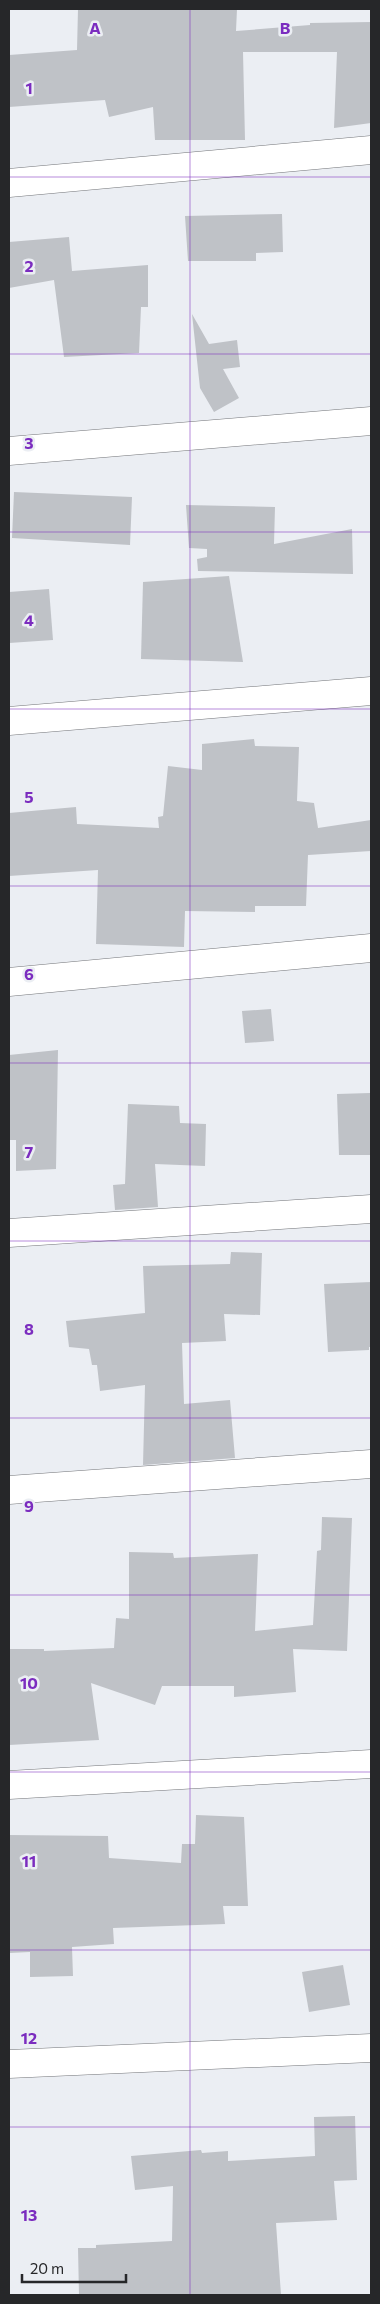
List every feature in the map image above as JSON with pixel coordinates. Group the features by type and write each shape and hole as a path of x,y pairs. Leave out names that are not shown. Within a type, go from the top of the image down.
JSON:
{"street":[{"path":"9,183 371,150"},
{"path":"9,451 371,421"},
{"path":"9,721 371,690"},
{"path":"9,982 371,948"},
{"path":"9,1233 371,1209"},
{"path":"9,1490 371,1464"},
{"path":"9,1784 371,1764"},
{"path":"9,2064 371,2048"}],"building":[{"path":"78,9 237,9 236,31 310,25 310,23 371,22 371,123 334,128 337,52 243,52 245,140 155,140 153,107 109,117 105,100 9,107 9,55 77,50"},
{"path":"282,214 283,252 256,253 256,261 188,261 185,216"},
{"path":"69,237 72,271 148,265 148,307 141,307 139,353 64,357 54,280 9,288 9,242"},
{"path":"192,314 209,344 237,340 240,367 223,369 239,398 214,412 200,388"},
{"path":"14,492 132,497 130,545 12,538"},
{"path":"186,505 275,507 274,544 352,529 353,574 198,571 197,559 207,557 207,549 189,548"},
{"path":"229,576 243,662 141,659 143,582"},
{"path":"49,589 53,640 9,643 9,592"},
{"path":"254,739 255,746 299,747 297,801 314,803 318,828 371,820 371,851 308,855 306,906 255,906 255,912 185,911 184,947 96,944 98,870 9,876 9,813 76,807 77,824 159,828 158,817 163,816 168,766 202,770 202,744"},
{"path":"271,1009 274,1041 245,1043 242,1011"},
{"path":"58,1050 56,1169 16,1171 16,1140 9,1140 9,1055"},
{"path":"370,1093 371,1155 339,1155 337,1094"},
{"path":"128,1104 179,1106 180,1123 206,1124 205,1166 155,1164 158,1207 115,1210 113,1185 125,1184"},
{"path":"231,1252 262,1253 260,1315 224,1314 226,1341 182,1343 184,1404 230,1400 235,1458 143,1465 145,1385 100,1391 97,1365 92,1365 89,1349 69,1347 66,1321 145,1313 143,1266 230,1264"},
{"path":"371,1282 371,1347 369,1347 369,1350 328,1352 324,1284"},
{"path":"322,1517 352,1518 347,1651 293,1649 296,1692 234,1697 234,1686 162,1686 155,1705 91,1683 99,1740 9,1745 9,1649 44,1649 44,1651 114,1648 116,1618 129,1619 129,1552 173,1553 174,1558 258,1554 255,1631 313,1625 317,1551 321,1550"},
{"path":"196,1815 244,1817 248,1906 223,1906 225,1924 113,1928 114,1944 72,1947 73,1976 30,1977 30,1952 9,1953 9,1835 108,1836 109,1858 181,1863 182,1844 195,1844"},
{"path":"343,1965 350,2005 309,2012 302,1972"},
{"path":"355,2116 357,2180 334,2181 337,2220 276,2223 281,2295 79,2295 78,2248 96,2248 96,2245 172,2241 173,2186 135,2190 131,2156 201,2150 202,2153 228,2151 228,2161 315,2156 314,2117"}]}
